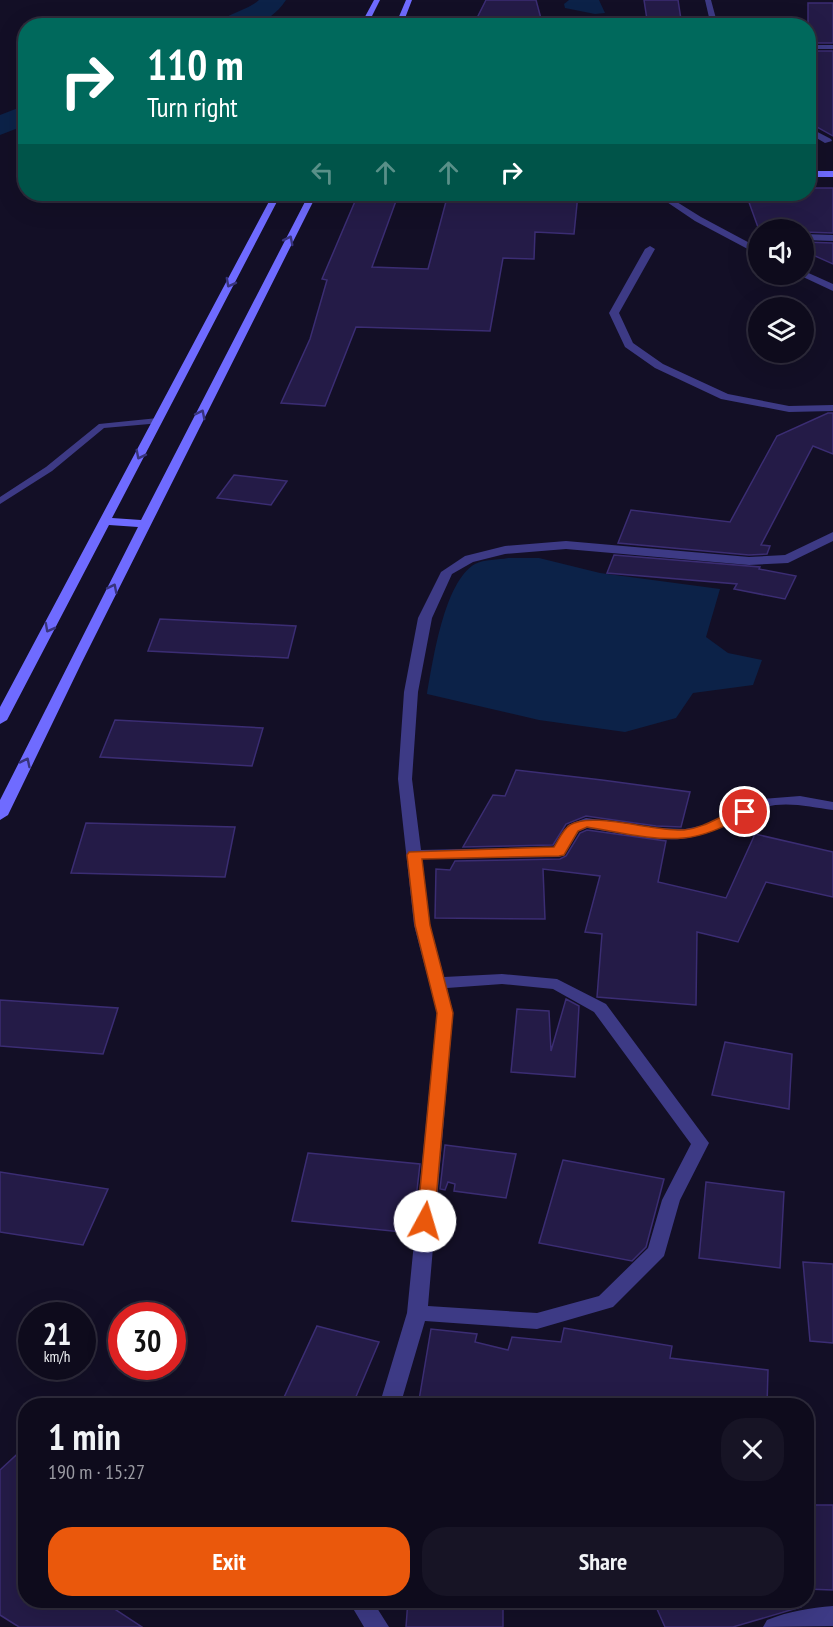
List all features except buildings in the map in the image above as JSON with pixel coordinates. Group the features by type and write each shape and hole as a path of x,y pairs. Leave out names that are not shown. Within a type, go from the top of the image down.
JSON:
{"street":[{"path":"367,18 377,0"},
{"path":"401,18 409,0"},
{"path":"708,0 714,18"},
{"path":"816,47 833,47"},
{"path":"816,134 828,141"},
{"path":"816,174 833,174"},
{"path":"0,720 273,201"},
{"path":"0,815 309,201"},
{"path":"671,201 748,246"},
{"path":"730,237 748,237"},
{"path":"814,237 833,238"},
{"path":"650,249 614,313 629,345 659,366 724,398 789,409 833,408"},
{"path":"814,279 833,288"},
{"path":"106,521 145,524"},
{"path":"391,1398 417,1313 445,1013 422,925 405,779 411,692 425,618 447,572 469,559 505,550 566,545 749,561 788,559 833,536"},
{"path":"414,855 559,852 573,828 586,823 656,833 685,834 710,828 762,803 800,800 833,806"},
{"path":"417,1313 537,1321 606,1302 657,1251 671,1200 700,1143 600,1008 557,984 502,979 438,983"},
{"path":"364,1608 377,1627"},
{"path":"774,1627 802,1619 833,1616"}],"lane":[{"path":"0,501 49,469 102,426 158,420"}],"water":[{"path":"569,0 599,0 605,13 595,14 565,8 564,4"},
{"path":"508,558 539,558 600,573 720,589 706,637 728,653 762,660 753,685 693,693 676,718 625,732 539,720 427,694 442,623 455,587 464,573 475,564"}],"waterway":[{"path":"247,18 261,12 274,0"},
{"path":"0,126 18,118"}],"route":[{"path":"425,1221 445,1013 422,925 414,855 559,852 573,828 586,823 656,833 685,834 710,828 745,812"}]}
